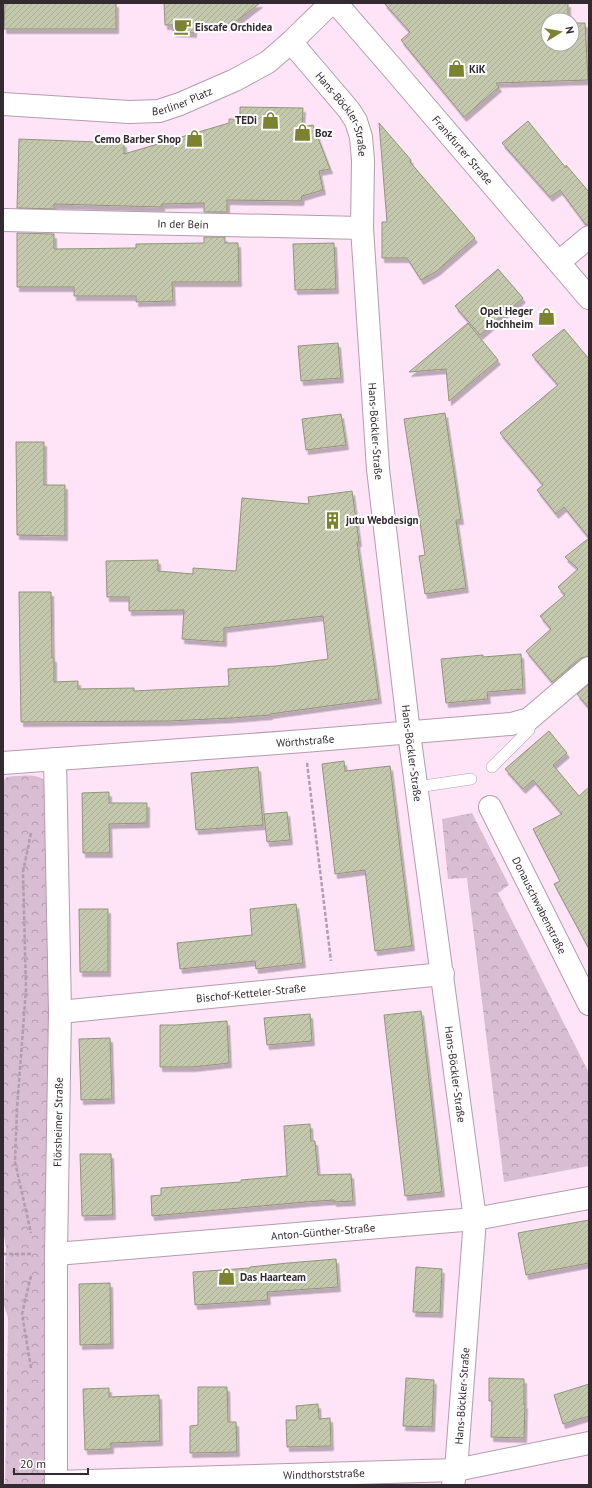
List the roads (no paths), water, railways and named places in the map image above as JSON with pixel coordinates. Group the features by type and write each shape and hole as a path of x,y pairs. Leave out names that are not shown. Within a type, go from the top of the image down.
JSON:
{"street":[{"name":"Berliner Platz","path":"3,104 129,112 160,111 235,80 268,62 331,3"},
{"name":"Frankfurter Straße","path":"336,3 589,298"},
{"name":"Hans-Böckler-Straße","path":"291,42 349,110 356,122 361,137 363,160 362,228 378,469 409,732 476,1219 455,1477"},
{"name":"In der Bein","path":"3,220 362,228"},
{"path":"559,262 589,237"},
{"name":"Wörthstraße","path":"3,763 511,724 528,719 589,668"},
{"name":"Flörsheimer Straße","path":"55,759 60,1012 56,1254 56,1483"},
{"name":"Donauschwabenstraße","path":"490,807 589,1004"},
{"name":"Bischof-Ketteler-Straße","path":"60,1012 443,974"},
{"name":"Anton-Günther-Straße","path":"56,1254 476,1219 589,1198"},
{"name":"Windthorststraße","path":"56,1483 455,1477 589,1443"}],"lane":[{"path":"492,767 529,730 530,725 528,719"},
{"path":"417,787 471,779"}],"place":[{"name":"Eiscafe Orchidea","path":"182,27"},
{"name":"KiK","path":"456,69"},
{"name":"TEDi","path":"270,120"},
{"name":"Boz","path":"302,133"},
{"name":"Cemo Barber Shop","path":"194,139"},
{"name":"Opel Heger Hochheim","path":"546,317"},
{"name":"jutu Webdesign","path":"333,520"},
{"name":"Das Haarteam","path":"227,1277"}]}
